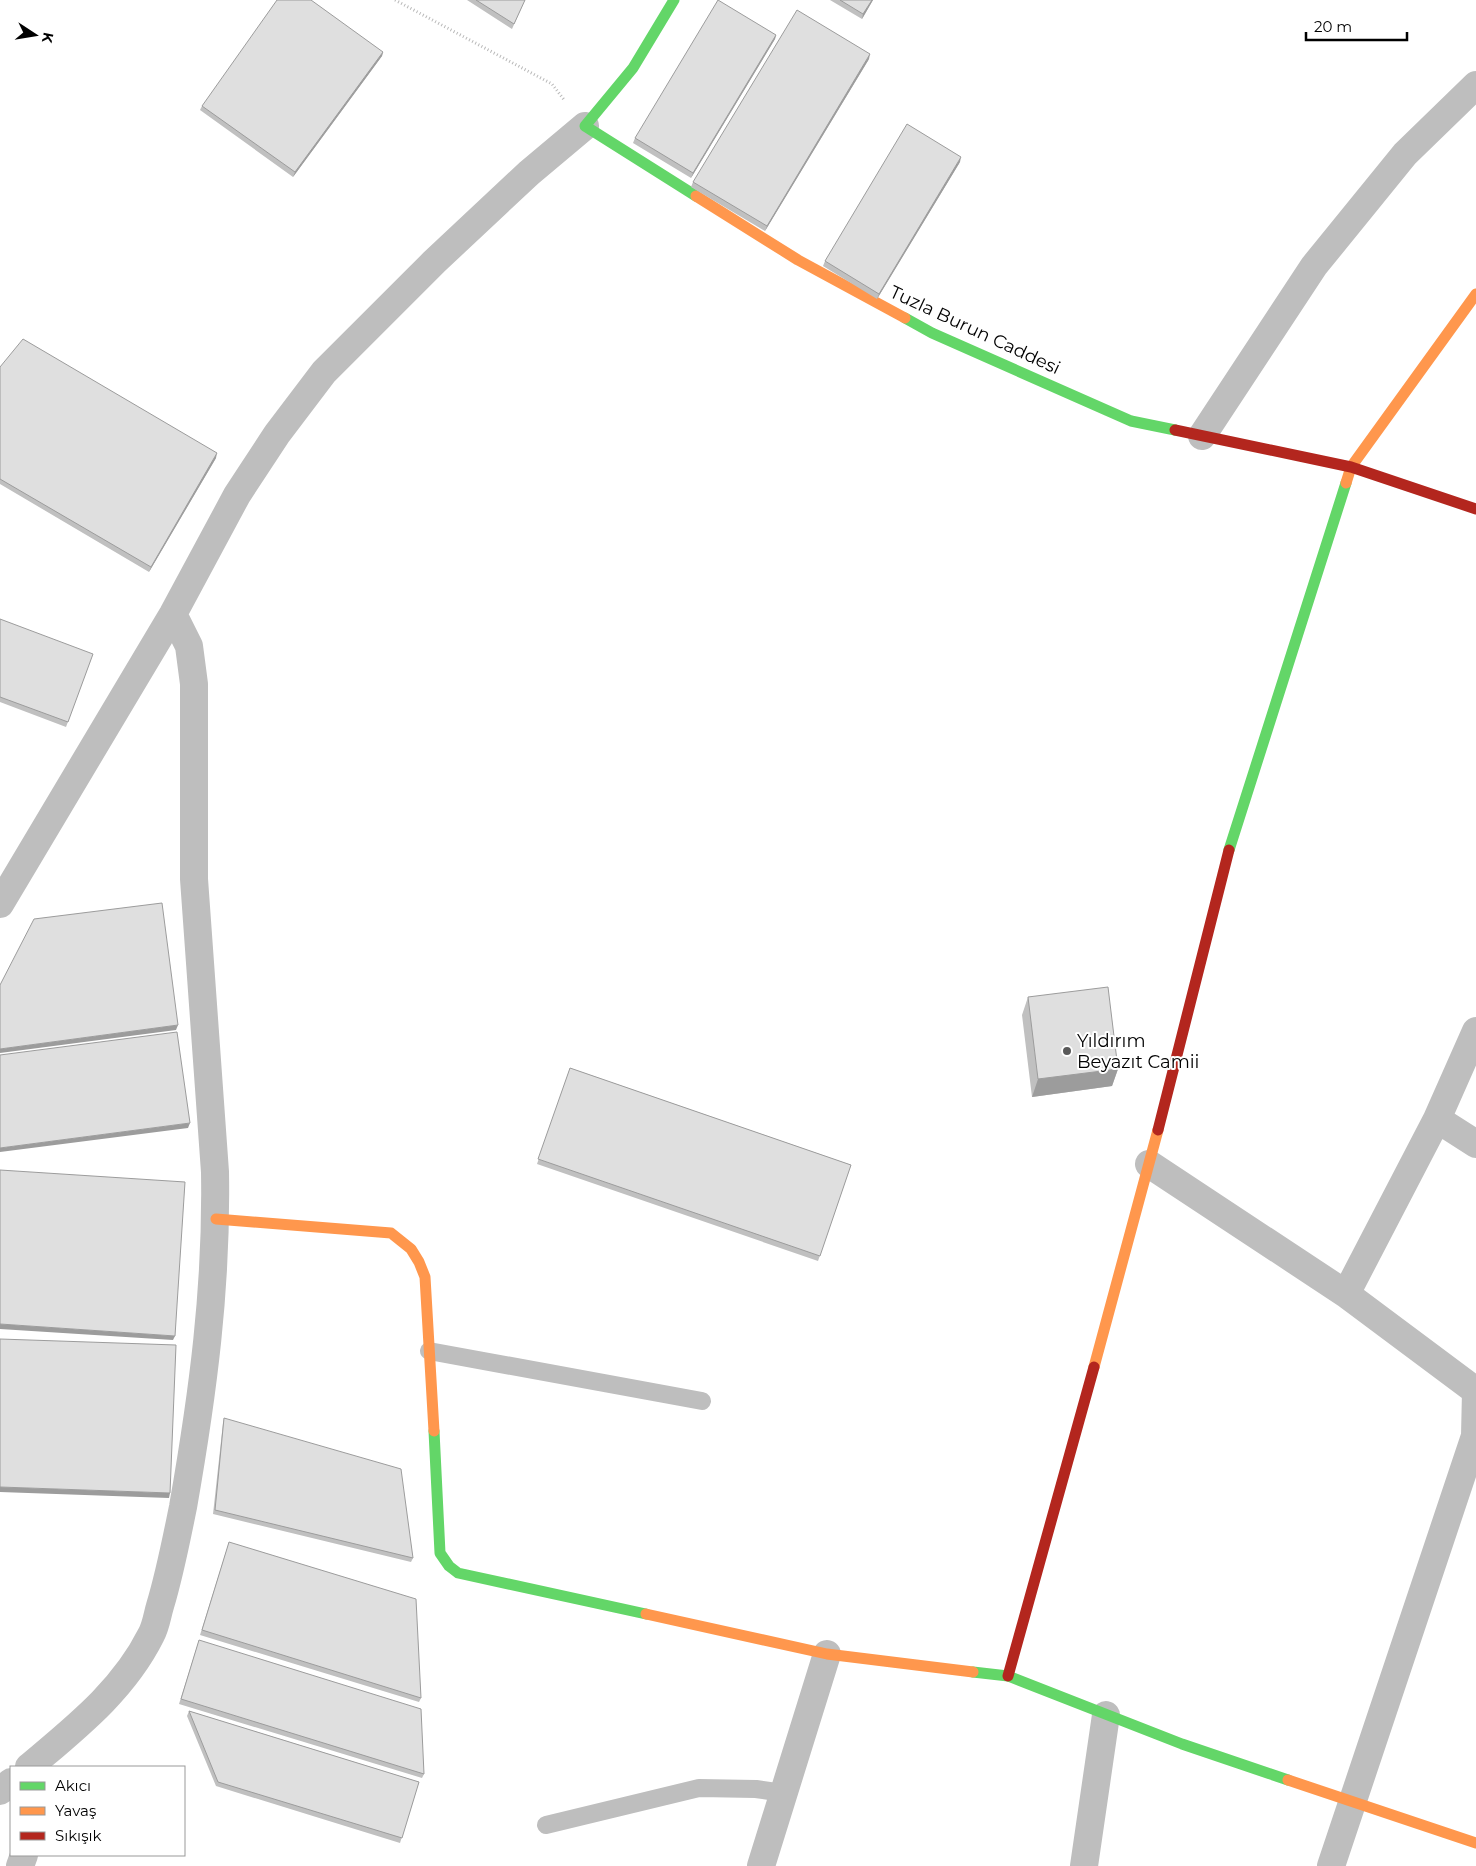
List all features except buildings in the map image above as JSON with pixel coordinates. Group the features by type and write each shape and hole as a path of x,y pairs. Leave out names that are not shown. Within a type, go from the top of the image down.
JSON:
{"street":[{"path":"0,904 172,614 238,495 277,434 324,372 441,255 585,126 633,68 674,0"},
{"path":"1202,436 1314,266 1405,154 1476,85"},
{"name":"Tuzla Burun Caddesi","path":"585,126 798,260 932,333 1131,421 1351,467 1476,509"},
{"path":"1008,1676 1149,1164 1223,870 1351,467 1476,294"},
{"path":"34,1765 80,1725 124,1680 152,1634 171,1570 201,1403 210,1326 216,1219 215,1172 194,878 194,684 189,646 172,614"},
{"path":"1346,1294 1438,1119 1476,1031"},
{"path":"1438,1119 1476,1144"},
{"path":"1149,1164 1346,1294 1476,1391 1475,1436 1331,1866"},
{"path":"216,1219 392,1233 412,1249 424,1273 440,1553 448,1566 458,1573 827,1654 1008,1676 1182,1744 1476,1843"},
{"path":"761,1866 827,1654"},
{"path":"1084,1866 1106,1715"},
{"path":"0,1791 10,1783"}],"lane":[{"path":"429,1351 702,1401"},
{"path":"546,1825 699,1788 756,1789 783,1794"}],"path":[{"path":"395,0 552,84 585,126"}],"traffic: fast":[{"path":"674,0 633,68 585,126 696,196"},
{"path":"905,318 932,333 1131,421 1175,430"},
{"path":"1229,850 1346,483"},
{"path":"434,1431 440,1553 449,1566 458,1573 646,1614"},
{"path":"973,1672 1008,1676 1182,1744 1288,1780"}],"traffic: slow":[{"path":"696,196 798,260 905,318"},
{"path":"1346,483 1351,467 1476,294"},
{"path":"1094,1367 1158,1130"},
{"path":"216,1219 391,1233 411,1249 425,1277 434,1431"},
{"path":"646,1614 827,1654 973,1672"},
{"path":"1288,1780 1476,1843"}],"traffic: jam":[{"path":"1175,430 1351,467 1476,509"},
{"path":"1158,1130 1229,850"},
{"path":"1008,1676 1094,1367"}],"place":[{"name":"Yıldırım Beyazıt Camii","path":"1067,1051"}]}
